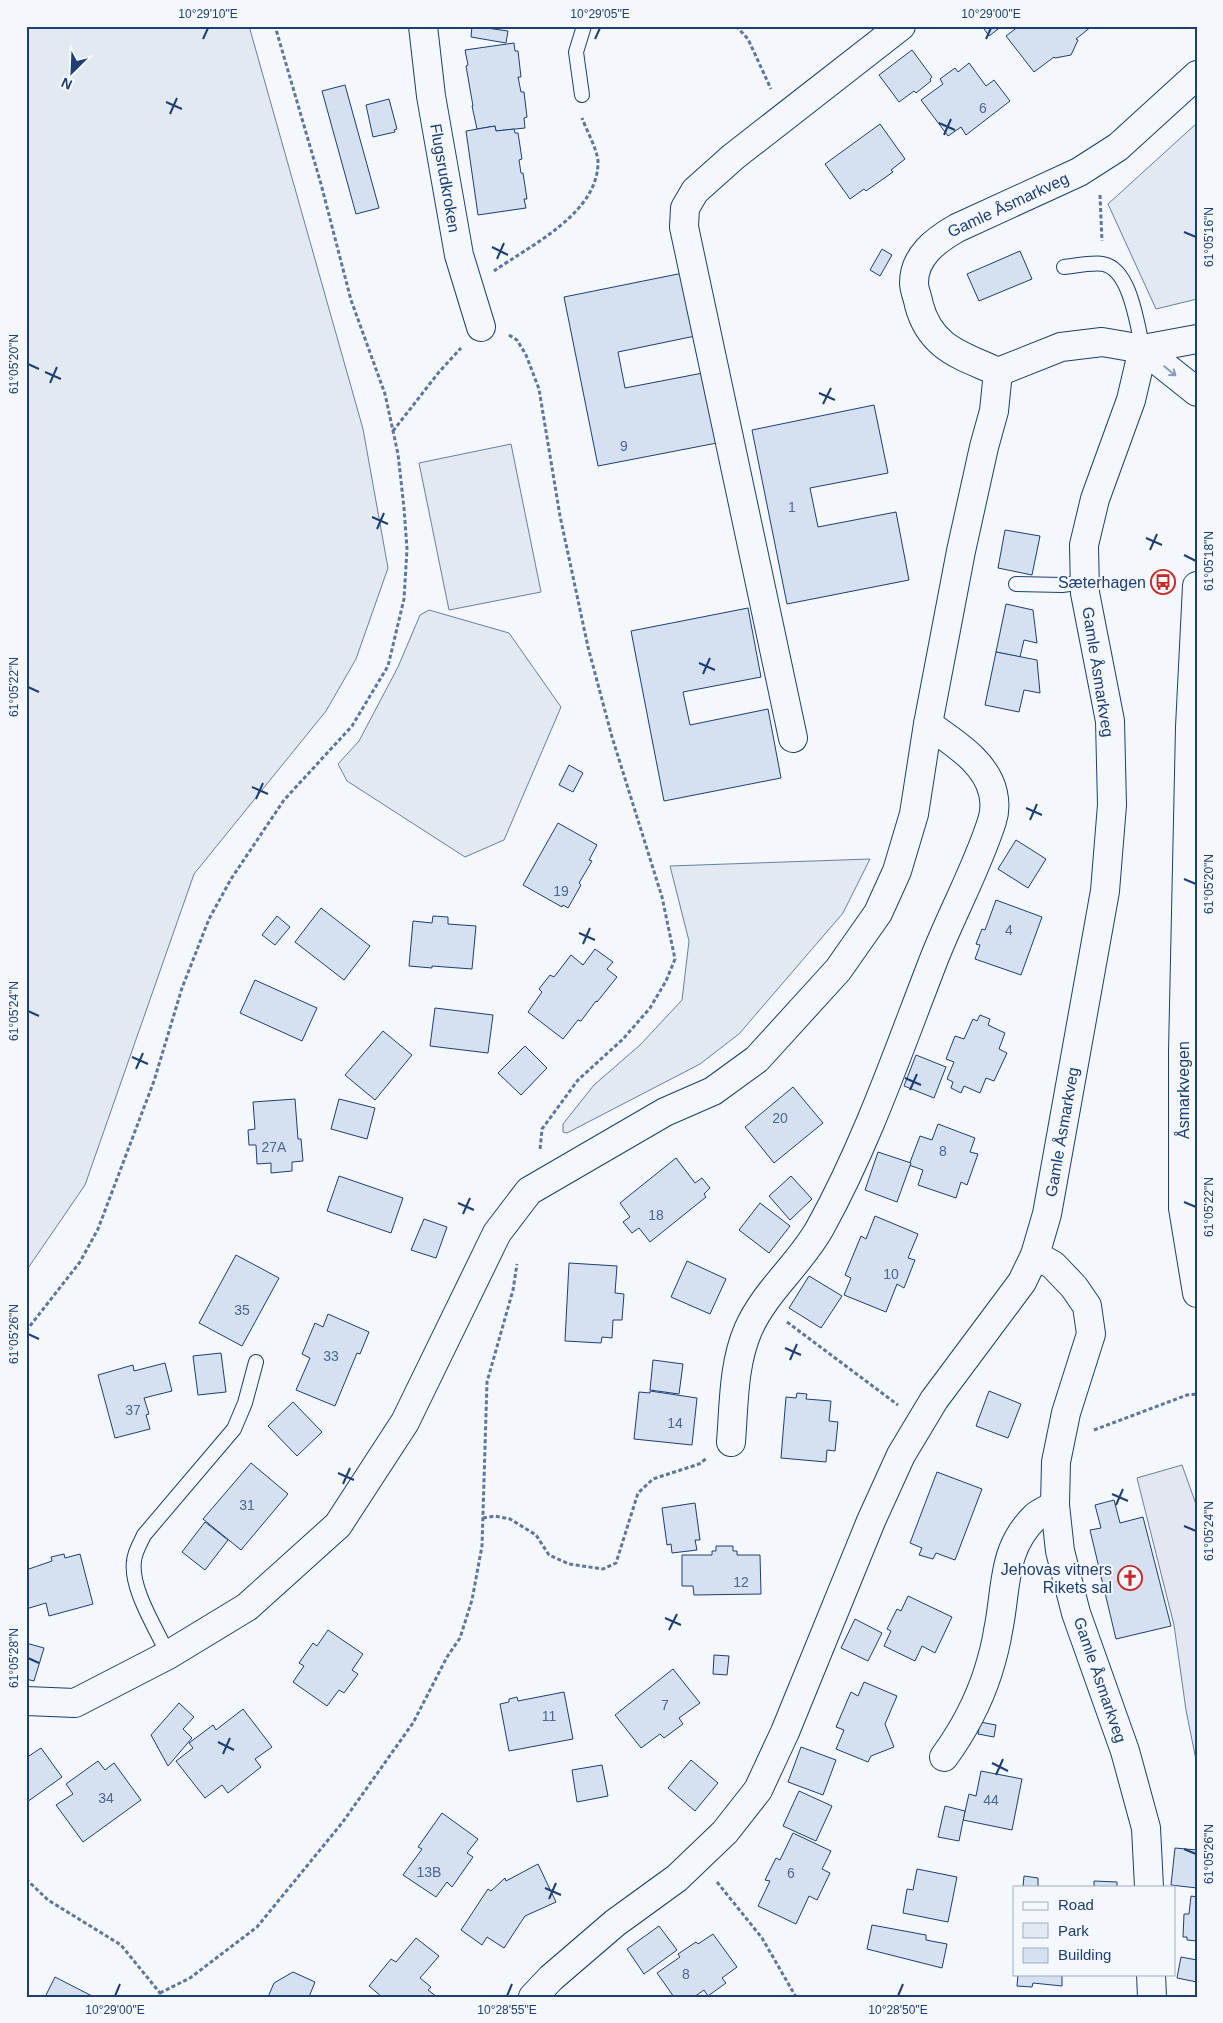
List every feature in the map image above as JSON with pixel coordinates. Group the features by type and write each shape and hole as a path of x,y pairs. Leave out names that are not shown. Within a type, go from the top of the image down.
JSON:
{"street":[{"name":"Flugsrudkroken","path":"423,26 430,96 441,158 460,255 481,327"},
{"path":"793,738 684,227 685,208 695,191 733,157 902,26"},
{"name":"Gamle Åsmarkveg","path":"998,372 954,352 941,342 928,326 922,314 914,283 917,267 925,251 940,237 957,228 1079,172 1094,163 1118,147 1197,76"},
{"path":"26,1700 75,1703 168,1656 247,1607 338,1526 405,1422 497,1233 529,1192 665,1112 713,1091 757,1059 838,970 878,913 897,871 914,814 928,724 984,447 994,411 998,372 1061,347 1102,342 1143,349 1197,339"},
{"path":"1143,349 1197,392"},
{"name":"Gamle Åsmarkveg","path":"1143,349 1131,400 1095,499 1084,545 1085,593 1110,721 1112,805 1106,891 1047,1214 1035,1254 1052,1265 1087,1306 1091,1334 1066,1413 1056,1462 1055,1505 1060,1552 1076,1613 1125,1751 1146,1828 1149,1886"},
{"name":"Åsmarkvegen","path":"1197,586 1190,727 1182,1052 1183,1208 1197,1293"},
{"path":"731,1442 738,1364 747,1331 762,1303 819,1230 831,1206 868,1126 946,929 981,852 993,818 993,791 983,770 962,749 928,724"},
{"path":"533,1997 551,1978 615,1923 677,1878 725,1832 758,1790 785,1732 871,1521 901,1455 934,1400 1022,1282 1035,1254"},
{"path":"944,1757 958,1738 973,1711 988,1672 998,1632 1007,1563 1017,1540 1036,1516 1055,1505"},
{"path":"1151,1976 1152,1997"}],"lane":[{"path":"582,95 576,52 584,26"},
{"path":"1064,267 1104,264 1120,274 1131,298 1143,349"},
{"path":"1016,584 1062,585 1085,582"},
{"path":"168,1656 135,1580 134,1563 136,1550 144,1536 234,1429 245,1403 256,1362"}],"path":[{"path":"26,1331 80,1262 98,1229 154,1081 182,988 209,919 231,879 284,800 352,726 388,666 404,599 408,549 399,463 385,394 351,300 321,184 275,26"},
{"path":"736,26 748,39 784,117"},
{"path":"469,288 571,218 594,186 598,160 580,109 582,95"},
{"path":"1094,163 1100,188 1104,264"},
{"path":"393,431 439,372 481,327 501,330 517,340 526,355 539,389 560,516 588,647 612,737 662,897 675,959 666,981 650,1008 623,1039 578,1080 542,1129 540,1152 529,1192"},
{"path":"26,1879 48,1900 121,1945 160,1995 190,1978 257,1927 342,1823 413,1722 447,1657 460,1638 472,1600 482,1546 487,1382 513,1290 518,1260"},
{"path":"762,1303 921,1422"},
{"path":"1060,1444 1187,1395 1197,1394"},
{"path":"483,1518 495,1516 510,1519 536,1535 549,1555 569,1564 603,1569 616,1563 638,1493 653,1479 699,1464 731,1442"},
{"path":"696,1859 762,1938 796,1997"}],"green space":[{"path":"26,26 249,26 363,429 388,568 356,659 326,711 194,874 85,1185 26,1271"},
{"path":"1197,123 1197,299 1156,309 1108,204"},
{"path":"511,444 541,592 449,610 419,463"},
{"path":"429,610 509,633 561,707 504,840 465,857 347,781 338,764 359,741 398,667 420,615"},
{"path":"870,859 843,913 739,1034 700,1064 567,1133 563,1132 563,1124 594,1085 640,1045 682,1000 689,941 670,866"}],"shaded area":[{"path":"1182,1465 1197,1507 1197,1765 1186,1710 1174,1625 1137,1478"}],"building":[{"path":"472,26 508,31 506,43 471,37"},
{"path":"982,26 1002,26 989,36"},
{"path":"1019,26 1092,26 1076,39 1078,40 1071,55 1054,57 1034,72 1006,36"},
{"path":"514,43 515,51 518,51 521,77 518,77 521,92 524,92 527,117 524,118 525,128 496,131 495,126 477,129 465,50"},
{"path":"912,50 932,77 931,81 916,93 914,91 899,102 879,75"},
{"path":"969,63 986,86 994,80 1010,101 966,135 961,127 948,136 921,100 943,84 940,79 955,68 958,72"},
{"path":"345,85 379,208 356,214 322,91"},
{"path":"389,99 397,129 394,130 395,132 373,137 366,105"},
{"path":"880,124 905,159 891,170 893,172 866,191 864,189 850,199 825,164"},
{"path":"495,126 496,131 514,129 515,133 518,133 522,159 519,160 527,199 524,199 526,208 478,215 466,131"},
{"path":"882,249 892,255 880,276 870,270"},
{"path":"1020,251 1032,279 979,301 967,274"},
{"path":"688,272 700,335 618,352 625,388 708,372 722,442 598,466 564,297"},
{"path":"874,405 888,473 810,488 818,527 896,512 909,580 787,604 752,430"},
{"path":"1005,530 1040,536 1032,575 998,568"},
{"path":"1006,604 1033,610 1037,643 1024,640 1020,657 996,652"},
{"path":"748,608 761,677 683,692 690,725 768,709 781,778 664,801 631,631"},
{"path":"996,652 1037,660 1040,693 1024,690 1019,712 985,705"},
{"path":"569,765 583,773 573,792 559,785"},
{"path":"558,823 597,845 589,860 592,861 579,883 581,885 568,908 563,905 562,907 523,885"},
{"path":"1016,840 1046,859 1028,888 998,869"},
{"path":"996,900 1042,917 1021,975 975,959 980,945 976,944 982,929 985,930"},
{"path":"321,908 370,946 344,980 295,942"},
{"path":"277,916 290,927 275,945 262,935"},
{"path":"433,916 448,917 448,924 476,926 472,969 409,966 413,921 432,923"},
{"path":"595,949 613,962 607,969 617,977 581,1021 578,1020 563,1039 528,1012 542,992 539,989 550,975 554,977 571,955 583,965"},
{"path":"255,980 317,1008 302,1041 240,1013"},
{"path":"435,1008 493,1015 488,1053 430,1046"},
{"path":"980,1015 990,1019 988,1025 1005,1033 999,1049 1007,1053 994,1081 986,1078 980,1093 964,1086 961,1093 951,1088 953,1082 947,1079 954,1062 946,1059 955,1036 964,1039 973,1019 977,1021"},
{"path":"383,1031 412,1055 375,1100 345,1075"},
{"path":"525,1046 547,1068 521,1095 498,1073"},
{"path":"916,1055 946,1067 934,1098 904,1086"},
{"path":"793,1087 823,1123 774,1163 745,1127"},
{"path":"295,1099 298,1139 301,1139 303,1161 292,1162 292,1171 271,1173 271,1163 257,1164 256,1145 249,1145 248,1130 255,1129 253,1102"},
{"path":"339,1099 375,1108 367,1139 331,1129"},
{"path":"938,1124 975,1138 970,1152 978,1154 967,1185 961,1182 956,1198 918,1185 923,1170 909,1165 920,1136 932,1140"},
{"path":"878,1152 911,1163 897,1202 865,1190"},
{"path":"676,1158 695,1183 702,1178 710,1188 704,1194 706,1197 650,1242 639,1228 632,1233 623,1222 630,1217 620,1203"},
{"path":"339,1176 403,1198 391,1233 327,1211"},
{"path":"791,1176 812,1199 790,1220 769,1196"},
{"path":"760,1203 790,1226 769,1253 739,1230"},
{"path":"875,1216 918,1234 908,1258 915,1260 904,1288 897,1284 886,1312 844,1295 851,1278 845,1275 861,1236 866,1239"},
{"path":"424,1219 447,1227 436,1258 411,1250"},
{"path":"236,1255 279,1278 242,1346 199,1323"},
{"path":"687,1261 726,1279 710,1314 671,1297"},
{"path":"569,1263 617,1266 615,1293 624,1294 622,1320 613,1320 612,1338 602,1337 601,1343 565,1341"},
{"path":"809,1276 842,1296 821,1328 789,1308"},
{"path":"328,1314 369,1332 360,1354 357,1353 335,1406 296,1390 310,1358 302,1354 315,1323 323,1327"},
{"path":"221,1353 226,1392 198,1395 193,1356"},
{"path":"653,1360 683,1364 679,1394 650,1390"},
{"path":"165,1363 172,1391 144,1398 149,1414 146,1415 150,1429 115,1438 98,1375 133,1365 134,1371"},
{"path":"650,1391 697,1398 692,1445 634,1439 639,1392 650,1393"},
{"path":"989,1391 1021,1404 1008,1438 976,1426"},
{"path":"797,1393 807,1394 806,1399 831,1401 829,1421 838,1422 835,1451 827,1450 826,1462 781,1458 786,1397 796,1398"},
{"path":"293,1402 322,1432 297,1456 268,1426"},
{"path":"251,1463 288,1494 241,1550 203,1519"},
{"path":"937,1472 982,1489 955,1560 936,1553 933,1559 919,1555 922,1548 910,1543"},
{"name":"Jehovas vitners Rikets sal","path":"1114,1500 1120,1523 1143,1517 1171,1626 1116,1639 1090,1530 1101,1528 1095,1505"},
{"path":"695,1503 700,1540 695,1540 697,1550 672,1553 671,1544 667,1545 662,1508"},
{"path":"205,1522 228,1540 205,1570 182,1552"},
{"path":"716,1546 733,1546 733,1551 737,1551 737,1555 760,1555 761,1594 694,1595 693,1586 682,1586 682,1555 712,1555 712,1551 716,1551"},
{"path":"64,1554 65,1558 80,1554 93,1604 49,1616 46,1603 26,1609 26,1570 52,1561 51,1557"},
{"path":"908,1596 952,1617 935,1653 922,1646 915,1661 884,1646 891,1631 887,1629 897,1609 901,1611"},
{"path":"855,1619 882,1633 868,1661 841,1648"},
{"path":"328,1630 363,1654 352,1670 358,1674 344,1693 339,1690 327,1706 293,1682 304,1666 299,1663 313,1643 317,1646"},
{"path":"26,1643 44,1648 34,1681 26,1679"},
{"path":"714,1655 729,1656 727,1675 713,1674"},
{"path":"673,1669 700,1703 679,1718 683,1724 664,1738 660,1734 641,1748 615,1715"},
{"path":"864,1682 897,1696 885,1724 894,1747 871,1756 868,1762 836,1749 844,1730 836,1727 851,1692 858,1696"},
{"path":"564,1692 573,1739 509,1751 500,1704 509,1702 509,1699 517,1697 518,1701"},
{"path":"179,1703 194,1717 183,1729 192,1738 168,1766 151,1735"},
{"path":"243,1709 272,1747 255,1759 261,1767 228,1793 222,1785 205,1798 176,1761 193,1748 189,1743 213,1725 216,1730"},
{"path":"980,1722 996,1725 994,1737 978,1734"},
{"path":"801,1747 836,1760 823,1795 788,1782"},
{"path":"41,1748 62,1777 27,1802 26,1758"},
{"path":"691,1760 718,1783 695,1811 668,1788"},
{"path":"98,1761 105,1770 114,1763 141,1800 83,1842 56,1805 73,1794 66,1784"},
{"path":"602,1765 608,1796 577,1802 572,1770"},
{"path":"981,1771 1022,1779 1012,1830 963,1820 969,1794 976,1796"},
{"path":"799,1791 832,1806 816,1841 783,1826"},
{"path":"945,1806 965,1811 959,1841 938,1837"},
{"path":"442,1813 478,1839 467,1853 473,1857 452,1887 447,1882 436,1897 403,1875 422,1849 418,1847"},
{"path":"793,1833 831,1851 822,1869 830,1873 817,1900 809,1896 796,1924 758,1906 770,1881 765,1880 776,1858 780,1860"},
{"path":"1175,1848 1197,1850 1197,1888 1171,1885"},
{"path":"538,1864 556,1902 525,1916 504,1948 487,1937 482,1945 461,1930 488,1889 491,1891 505,1878 506,1881"},
{"path":"917,1869 957,1877 948,1922 903,1913 907,1889 913,1890"},
{"path":"1024,1876 1038,1878 1038,1886 1023,1886"},
{"path":"1094,1881 1117,1882 1117,1886 1094,1886"},
{"path":"1191,1896 1197,1897 1197,1941 1187,1940 1187,1937 1183,1937 1184,1914 1189,1914"},
{"path":"872,1925 926,1935 926,1940 947,1944 942,1968 867,1949"},
{"path":"659,1926 677,1950 644,1974 627,1949"},
{"path":"713,1934 737,1967 722,1978 726,1983 708,1996 704,1990 694,1997 674,1997 657,1973 680,1957 678,1954"},
{"path":"416,1938 439,1956 420,1978 431,1987 428,1990 437,1997 382,1997 369,1986 391,1959 396,1962"},
{"path":"1181,1957 1197,1960 1197,1982 1177,1978"},
{"path":"293,1972 315,1982 309,1997 268,1997 274,1983"},
{"path":"1018,1976 1062,1976 1062,1986 1033,1983 1032,1987 1017,1986"},
{"path":"55,1977 94,1997 45,1997"}],"place":[{"name":"Sæterhagen","path":"1163,582"},
{"name":"Jehovas vitners Rikets sal","path":"1130,1578"}]}
